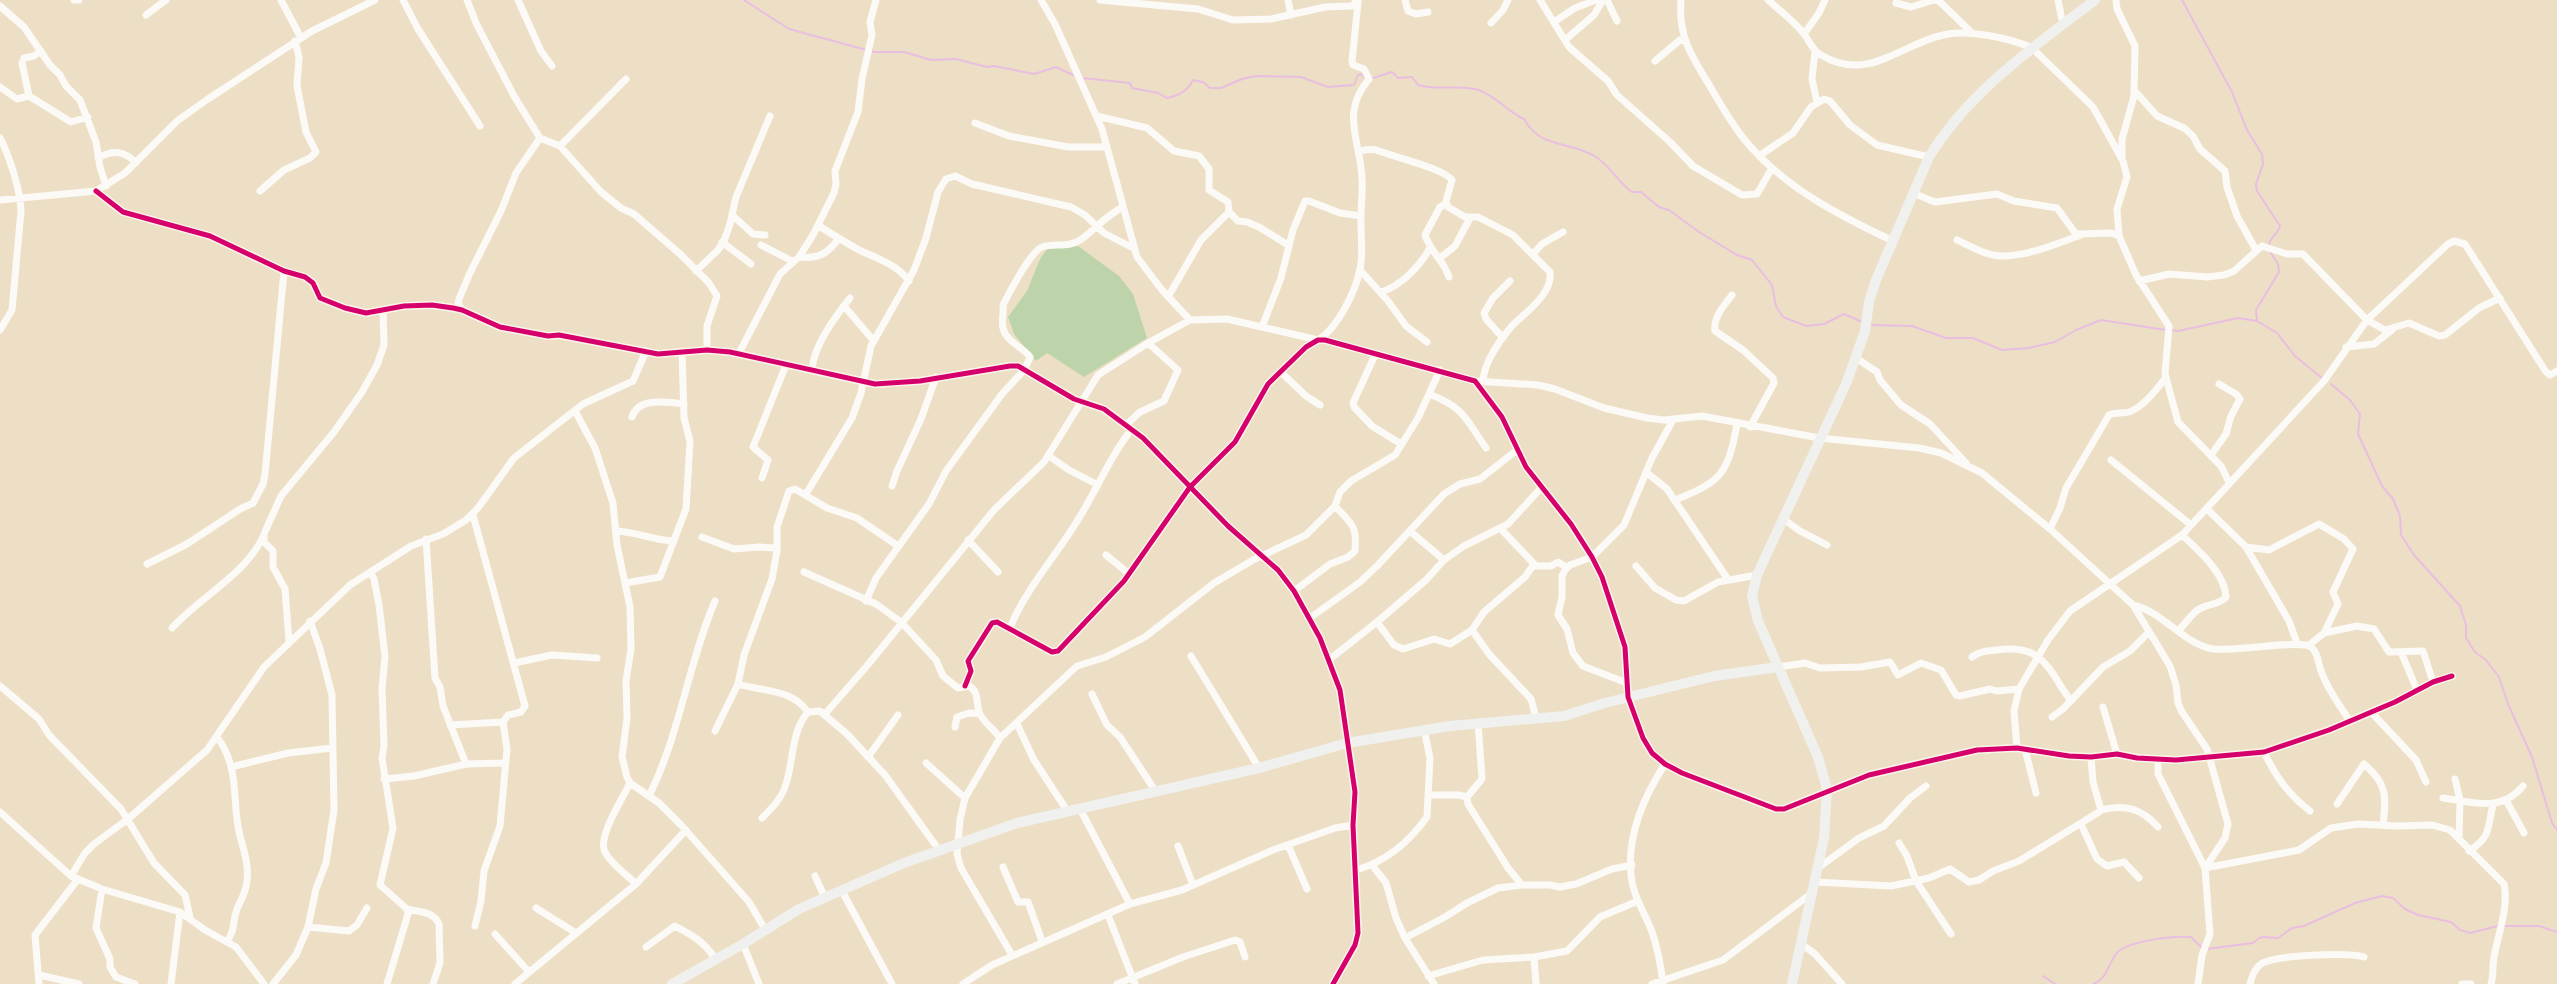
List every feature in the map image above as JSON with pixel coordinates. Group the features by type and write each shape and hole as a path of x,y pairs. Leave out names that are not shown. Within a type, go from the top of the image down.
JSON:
{"street":[{"path":"74,0 79,0"},
{"path":"146,15 166,0"},
{"path":"260,191 284,170 310,158 316,152 306,132 297,86 298,40 281,0"},
{"path":"0,200 96,191 106,186 136,164 177,121 324,24 375,0"},
{"path":"403,0 433,54 480,126"},
{"path":"467,0 476,22 514,96 540,138 560,146 601,192 660,235 709,283 717,296 707,326 707,350"},
{"path":"518,0 541,51 552,66"},
{"path":"739,353 780,274 795,259 818,226 834,193 836,184 835,170 856,123 872,35 870,22 876,0"},
{"path":"1041,0 1055,24 1069,60 1097,116 1133,248 1148,273 1190,320"},
{"path":"1100,0 1198,8 1233,20 1263,20 1325,7 1352,6 1358,1"},
{"path":"1288,0 1291,15"},
{"path":"1405,0 1408,11 1412,13 1428,12"},
{"path":"1491,23 1503,10 1508,0"},
{"path":"1540,0 1577,56 1608,81 1617,96 1670,142 1698,170 1742,194 1751,196 1757,194 1772,168"},
{"path":"1554,22 1575,8 1596,0"},
{"path":"1565,40 1594,15 1603,0"},
{"path":"1607,0 1617,21"},
{"path":"1681,0 1680,21 1685,41 1736,128 1759,156 1795,187 1824,206 1893,241"},
{"path":"1768,0 1804,34 1815,51 1827,58 1859,67 1876,62 1941,35 1971,32 2022,43 2032,48 2093,106 2123,161"},
{"path":"1804,34 1825,0"},
{"path":"1896,3 1911,7 1934,0 1939,1 1971,32"},
{"path":"2058,0 2063,25"},
{"path":"1791,984 1824,838 1828,789 1818,757 1752,605 1757,575 1856,358 1865,331 1869,302 1876,280 1929,156 1938,142 1988,86 2032,48 2095,0"},
{"path":"2116,0 2117,9 2135,46 2134,90 2122,139 2123,161 2127,177 2117,209 2119,236 2140,281 2169,326 2166,377 2178,422 2221,466 2229,482"},
{"path":"965,686 971,671 968,661 992,623 997,622 1010,628 1052,652 1058,651 1124,581 1190,487 1235,442 1268,384 1306,347 1331,330 1338,319 1360,270 1362,178 1352,112 1356,96 1368,79 1364,69 1353,64 1352,61 1358,1"},
{"path":"0,6 24,26 66,86 80,100 96,142 98,158 106,186"},
{"path":"1656,61 1680,40 1685,41"},
{"path":"29,96 22,63 24,58 30,58 40,51"},
{"path":"1815,51 1812,79 1817,102"},
{"path":"560,146 626,79"},
{"path":"0,87 17,99 29,96 71,122 88,117"},
{"path":"2134,90 2157,116 2184,128 2193,136 2200,149 2225,171 2227,187 2237,216 2256,250"},
{"path":"1759,156 1793,133 1817,102 1824,99 1830,100 1850,125 1877,145 1929,156"},
{"path":"696,271 722,242 732,216 736,197 770,116"},
{"path":"1097,116 1147,128 1174,151 1199,156 1209,169 1209,190 1228,202 1229,212 1238,221 1247,222 1259,227 1288,245"},
{"path":"975,124 1009,136 1068,147 1107,147"},
{"path":"0,138 7,151 21,199 13,305 9,319 0,330"},
{"path":"462,310 458,303 469,275 501,211 516,173 540,138"},
{"path":"98,158 111,151 125,154 136,164"},
{"path":"1359,151 1379,151 1448,175 1452,180 1446,204 1440,207 1426,232 1430,248 1440,258 1449,277"},
{"path":"806,494 852,418 874,341 909,281 924,246 938,192 946,179 951,176 972,184 1071,207 1104,233 1133,248"},
{"path":"96,191 119,210 210,236 284,271 309,279 320,298 344,308 366,313 404,306 432,305 462,310 500,327 548,336 559,335 658,354 707,350 739,353 786,365 812,368 863,382 887,384 1010,366 1025,369 1074,399 1083,400 1104,409 1129,427 1260,556 1278,570 1294,591 1310,618 1330,659 1340,690 1355,792 1353,826 1358,933 1355,945 1332,984"},
{"path":"1914,194 1935,202 1996,194 2014,201 2050,205 2062,212 2073,230 2081,235"},
{"path":"1262,327 1281,278 1288,245 1305,201 1340,213 1360,216"},
{"path":"1446,204 1465,217 1478,217 1513,235 1546,267 1550,278 1536,304 1512,326 1503,338 1479,381"},
{"path":"866,601 876,578 929,504 951,464 1002,394 1025,369 1030,357 1008,338 1003,328 1005,316 1003,305 1037,249 1072,244 1079,241 1107,215 1122,207"},
{"path":"1168,297 1200,240 1229,212"},
{"path":"732,216 754,234 765,235"},
{"path":"1440,258 1455,246 1470,218"},
{"path":"818,226 892,265 901,271 909,281"},
{"path":"1533,254 1542,244 1563,232"},
{"path":"1957,240 1980,251 2005,256 2045,248 2081,235 2112,233 2119,236"},
{"path":"761,245 795,259 808,258 829,252 839,238"},
{"path":"2036,793 2021,748 2014,711 2019,689 2038,655 2070,611 2182,535 2298,406 2318,387 2367,320 2407,281 2454,241 2465,244 2546,372 2550,375 2557,371"},
{"path":"722,242 751,264"},
{"path":"2140,281 2166,274 2224,275 2234,271 2262,246 2287,254 2303,254 2367,320 2385,330 2392,330 2409,323 2438,336 2445,335 2479,308 2500,298"},
{"path":"1381,292 1393,287 1418,265 1430,248"},
{"path":"1360,270 1381,292 1406,326 1427,342"},
{"path":"147,564 207,532 240,509 253,503 258,494 264,474 284,271"},
{"path":"1503,338 1486,319 1484,313 1493,298 1510,281"},
{"path":"1732,295 1722,307 1714,325 1715,331 1743,350 1773,378 1774,383 1750,426"},
{"path":"812,368 817,351 850,298"},
{"path":"844,306 874,341"},
{"path":"172,628 195,604 217,589 242,567 259,547 282,496 334,432 372,375 384,345 384,310"},
{"path":"825,714 932,588 968,540 994,510 1034,473 1049,456 1098,375 1148,343 1190,320 1217,318 1330,341 1375,355 1479,381 1538,385 1613,411 1647,418 1673,420 1690,416 1702,416 1736,424 1820,438 1930,450 1968,466 1992,480 2112,584 2133,605 2170,666 2182,712 2203,742 2228,824 2225,838 2205,868"},
{"path":"2346,347 2374,344 2383,339 2392,330"},
{"path":"1010,628 1020,606 1079,518 1129,427 1140,412 1164,402 1178,370 1148,343"},
{"path":"39,984 35,935 74,878 85,853 128,819 207,750 264,667 350,584 397,554 426,539 443,534 473,515 514,458 575,411 633,380 646,351"},
{"path":"625,583 660,577 686,510 690,440 684,418 682,351"},
{"path":"1375,355 1353,403 1372,426 1401,444"},
{"path":"1856,358 1877,372 1880,380 1901,405 1930,424 1968,466"},
{"path":"762,478 768,460 753,446 786,365"},
{"path":"1012,955 961,868 957,854 965,798 1000,738 1018,724 1033,705 1077,666 1106,657 1144,637 1214,583 1260,556 1306,535 1335,506 1340,492 1351,481 1389,460 1418,418 1440,370"},
{"path":"1281,372 1306,396 1320,405"},
{"path":"892,486 919,425 936,377"},
{"path":"2050,529 2060,508 2066,488 2109,415 2128,413 2135,409 2156,390 2166,377"},
{"path":"1479,381 1502,416 1518,450 1541,488 1571,524 1592,557 1612,600 1626,647 1628,697 1643,738 1652,753 1664,764 1776,809 1784,809 1828,789 1890,768 1966,752 2021,748 2091,757 2117,754 2158,759 2208,758 2264,752 2350,721 2395,702 2433,682 2452,676"},
{"path":"2211,455 2226,434 2231,416 2240,399 2236,394 2219,384"},
{"path":"1429,394 1449,402 1460,410 1486,448"},
{"path":"632,418 634,409 642,404 660,402 684,404"},
{"path":"575,411 595,448 613,503 631,615 631,649 626,681 627,718 622,757 626,777 630,783 649,796 686,830 749,902 766,931"},
{"path":"1627,683 1589,670 1583,666 1573,653 1568,629 1558,615 1562,597 1562,576 1567,568 1592,557 1624,524 1646,472 1673,420"},
{"path":"1675,500 1706,488 1720,474 1733,444 1736,424"},
{"path":"1310,618 1360,582 1411,532 1444,494 1460,484 1480,479 1518,450"},
{"path":"1049,456 1069,470 1098,485"},
{"path":"2111,460 2192,524"},
{"path":"1646,472 1657,479 1675,500 1727,578"},
{"path":"1330,659 1377,622 1444,560 1464,546 1516,518 1541,488"},
{"path":"715,731 738,684 744,655 772,580 777,527 787,494 795,490 806,494 827,508 856,518 898,546"},
{"path":"1294,591 1330,564 1348,558 1355,551 1356,532 1351,522 1335,506"},
{"path":"2207,509 2220,519 2246,547 2289,621 2297,643"},
{"path":"473,515 526,706 521,712 508,715 503,722 507,749 500,826 484,871 481,901 475,926"},
{"path":"1782,518 1800,531 1827,545"},
{"path":"2246,547 2269,550 2319,524 2344,539 2353,549 2333,592 2338,604 2324,633"},
{"path":"1500,528 1534,564 1551,566 1560,562 1567,568"},
{"path":"616,530 673,541"},
{"path":"1411,532 1444,560"},
{"path":"264,534 264,542 273,551 273,568 285,590 289,641"},
{"path":"2180,630 2193,613 2209,604 2222,601 2226,597 2215,570 2182,535"},
{"path":"702,536 726,548 741,550 759,546 776,548"},
{"path":"426,539 434,665 443,706 466,764"},
{"path":"968,540 998,572"},
{"path":"1106,556 1128,573"},
{"path":"1377,622 1394,645 1403,650 1434,639 1450,644 1472,630 1484,612 1525,576 1534,564"},
{"path":"1636,566 1656,588 1679,600 1689,599 1708,586 1727,578 1757,575"},
{"path":"370,572 374,580 379,606 385,656 382,689 384,779 392,828 380,885 407,909 431,914 437,918 439,924 440,963 434,984"},
{"path":"804,572 876,604 902,622 936,660 943,676 958,688 965,686 973,688 976,692 980,714 1000,738"},
{"path":"649,796 662,771 696,654 716,601"},
{"path":"2133,605 2153,612 2200,645 2214,649 2254,649 2297,643 2309,645 2316,654 2329,688 2350,721"},
{"path":"273,984 296,955 308,927 316,889 326,863 335,796 331,689 310,621"},
{"path":"2309,645 2324,633 2346,627 2366,626 2374,629 2390,652 2422,651 2433,682"},
{"path":"1472,630 1489,654 1531,699 1536,718"},
{"path":"2052,717 2071,701 2102,666 2130,651 2149,632"},
{"path":"1972,658 1980,651 2007,648 2038,655 2051,669 2071,701"},
{"path":"2401,652 2417,690"},
{"path":"514,663 552,655 597,658"},
{"path":"1191,656 1259,768"},
{"path":"672,984 744,944 799,909 958,843 1018,823 1259,768 1347,743 1424,729 1478,722 1564,716 1628,697 1714,676 1805,663 1820,668 1861,667 1890,662 1898,675 1920,662 1941,670 1956,695 1960,696 1990,689 2002,691 2019,689"},
{"path":"738,684 782,693 797,700 808,712"},
{"path":"0,686 39,719 49,735 128,819 154,863 185,895 190,917"},
{"path":"1092,694 1107,725 1120,737 1156,792"},
{"path":"2104,707 2117,754"},
{"path":"762,818 774,805 785,788 798,729 808,712 814,710 825,714 868,757 917,816 939,850"},
{"path":"2371,712 2416,760 2426,782"},
{"path":"955,727 957,717 969,713 980,714"},
{"path":"868,757 898,716"},
{"path":"450,725 503,722"},
{"path":"1478,722 1482,779 1467,797 1468,804 1508,868 1522,885"},
{"path":"1018,724 1034,760 1068,812"},
{"path":"1356,870 1372,865 1390,855 1425,820 1430,795 1430,758 1424,729"},
{"path":"217,737 225,748 231,767 248,875 242,902 234,918 236,926 227,941"},
{"path":"231,767 288,753 332,748"},
{"path":"2264,752 2275,775 2292,796 2310,811"},
{"path":"2091,757 2093,782 2101,810"},
{"path":"2158,759 2158,774 2205,868 2210,934 2202,955 2198,984"},
{"path":"384,779 414,776 466,764 505,763"},
{"path":"926,763 965,798"},
{"path":"1663,982 1659,955 1632,882 1632,865 1633,849 1642,804 1664,764"},
{"path":"2337,804 2364,764 2375,773 2383,787 2386,802 2383,826"},
{"path":"2454,779 2460,800 2459,839"},
{"path":"630,783 602,844 609,858 636,884"},
{"path":"1818,868 1859,838 1884,826 1910,798 1926,786"},
{"path":"2443,798 2493,805 2506,800 2524,786"},
{"path":"1430,795 1459,795 1467,797"},
{"path":"2506,800 2524,833"},
{"path":"2470,850 2479,844 2488,833 2493,805"},
{"path":"1815,882 1891,886 1916,881 1950,869 1964,879 1974,882 1993,871 2040,850 2101,810 2124,807 2147,815 2158,827"},
{"path":"1080,809 1130,904"},
{"path":"0,812 74,878 102,889 180,912 190,917 205,930 227,941 242,953 264,984"},
{"path":"2081,824 2097,859 2107,866 2124,862 2138,878"},
{"path":"2205,868 2299,850 2331,828 2358,824 2383,826 2438,825 2450,830 2502,881 2505,888 2501,930 2494,955 2495,970 2491,984"},
{"path":"962,984 1012,955 1130,904 1182,890 1246,861 1335,828 1353,826"},
{"path":"515,984 636,884 686,830"},
{"path":"1899,843 1907,856 1916,881 1951,934"},
{"path":"1288,845 1307,889"},
{"path":"1178,846 1193,885"},
{"path":"1372,865 1386,883 1396,918 1405,938 1434,984"},
{"path":"1405,938 1498,888 1522,885 1560,887 1576,884 1612,869 1632,865"},
{"path":"1004,867 1018,902 1028,902 1042,941"},
{"path":"814,876 825,898"},
{"path":"102,889 96,928 99,939 116,977 135,984"},
{"path":"842,891 892,984"},
{"path":"1652,984 1663,982 1723,960 1812,893"},
{"path":"1428,976 1483,960 1534,957 1567,951 1600,917 1638,901"},
{"path":"308,927 349,931 357,925 367,908"},
{"path":"536,908 576,933"},
{"path":"387,984 406,925 407,909"},
{"path":"171,984 180,912"},
{"path":"1108,915 1133,981"},
{"path":"646,947 675,926 704,944 716,960"},
{"path":"494,934 529,972"},
{"path":"1117,984 1133,981 1236,940 1240,942 1245,957"},
{"path":"744,944 759,984"},
{"path":"1801,944 1814,953 1842,984"},
{"path":"2250,984 2256,968 2267,961 2337,953 2364,957"},
{"path":"1534,957 1536,984"},
{"path":"39,975 79,984"},
{"path":"2462,984 2471,984"}],"green space":[{"path":"1078,246 1119,276 1133,294 1147,338 1084,377 1047,353 1036,361 1014,334 1008,317 1027,291 1040,259 1048,248"}],"waterway":[{"path":"744,0 789,29 874,52 904,52 931,60 956,59 987,67 994,66 1034,74 1056,67 1073,75"},
{"path":"2182,0 2232,92 2247,130 2262,154 2263,164 2256,184 2257,191 2280,226 2269,245"},
{"path":"1370,79 1392,72 1398,78 1412,77 1418,85 1426,87 1457,87 1479,90 1524,119 1539,136 1576,148 1596,157 1632,192 1641,192 1659,207 1669,210 1699,232 1737,255 1752,260 1772,285 1776,306 1783,317 1806,326 1824,324 1844,314 1860,321"},
{"path":"1082,78 1130,83 1132,88 1158,93 1167,98 1182,92 1193,80 1203,82 1210,88 1221,88 1242,79 1256,76 1301,77 1328,87 1354,85 1358,75 1361,74 1366,79"},
{"path":"2257,321 2256,310 2279,272 2278,264 2269,250"},
{"path":"2170,330 2178,331 2238,318 2257,321 2277,333 2295,356 2322,378"},
{"path":"1872,325 1912,326 1946,338 1973,338 2002,350 2029,348 2055,342 2076,330 2101,320 2166,330"},
{"path":"2331,384 2350,400 2360,414 2358,434 2382,486 2393,499 2400,516 2401,535 2414,555 2460,606 2466,625 2466,638 2475,652 2486,660 2499,677 2508,704 2532,757 2552,823 2557,830"},
{"path":"2206,949 2253,943 2259,938 2264,937 2278,938 2292,928 2304,926 2355,903 2382,896 2393,898 2405,909 2418,915 2451,922 2460,930 2470,933 2498,926"},
{"path":"2504,926 2539,926 2557,932"},
{"path":"2093,984 2101,979 2116,954 2130,945 2163,938 2191,937 2202,948"},
{"path":"2043,976 2055,984"}],"cycle path":[{"path":"96,191 123,212 210,236 284,271 305,277 313,283 320,298 345,308 366,313 404,306 432,305 462,310 500,327 548,336 559,335 658,354 707,350 730,352 875,384 920,381 1018,366 1074,399 1104,409 1143,438 1228,526 1278,570 1294,591 1320,638 1340,690 1355,792 1353,825 1358,933 1355,945 1333,984"},
{"path":"965,686 971,671 968,661 992,623 997,622 1052,652 1058,651 1124,581 1190,487 1235,442 1268,384 1306,347 1318,340 1325,340 1475,381 1502,417 1526,467 1571,524 1602,577 1625,647 1628,697 1643,738 1652,753 1665,764 1682,773 1776,809 1784,809 1869,775 1977,750 2017,748 2069,756 2091,757 2117,754 2137,758 2176,760 2264,752 2329,730 2395,702 2433,682 2452,676"}]}
